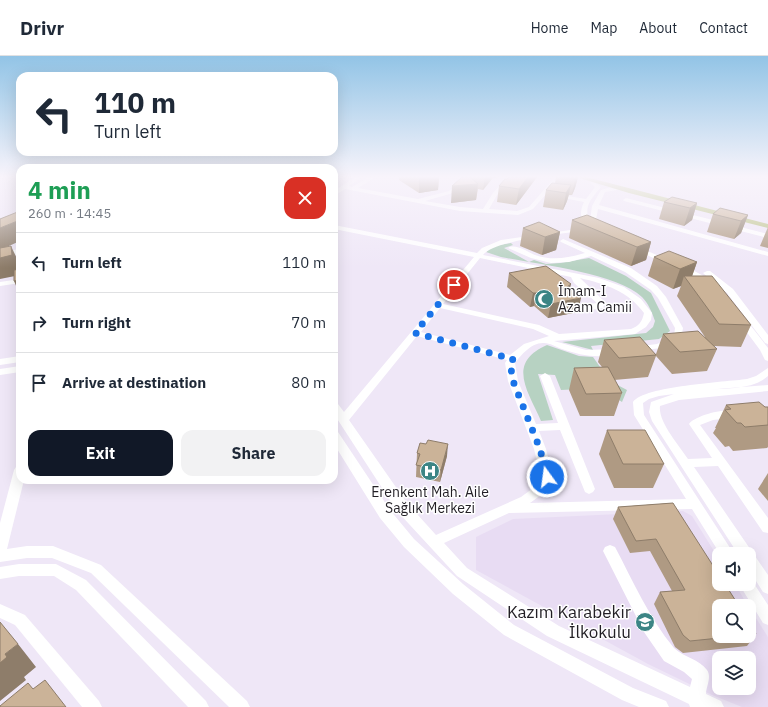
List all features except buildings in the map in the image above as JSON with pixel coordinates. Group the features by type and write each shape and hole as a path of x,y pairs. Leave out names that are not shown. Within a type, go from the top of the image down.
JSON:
{"main road":[{"path":"694,207 768,226"},
{"path":"708,207 768,222"}],"street":[{"path":"461,207 485,211 525,211 532,207"},
{"path":"485,211 487,207"},
{"path":"585,207 582,216 585,221 591,227 606,232 593,221 595,207"},
{"path":"600,207 768,254"},
{"path":"640,219 655,207"},
{"path":"656,207 768,236"},
{"path":"343,420 438,305 476,256 484,249 492,245 591,227"},
{"path":"338,228 599,280 628,291 640,301 648,313 647,320 642,328 632,332 557,337 529,345 517,353 510,363 513,381 540,449 547,477 541,489 525,500 433,542"},
{"path":"544,340 574,351 594,355 659,346 678,337 679,328 662,297 654,288 628,270 564,241"},
{"path":"634,242 701,270 721,282 730,291 768,341"},
{"path":"625,243 700,276 711,283 721,292 765,350 768,358"},
{"path":"512,248 544,261 568,261 591,254"},
{"path":"0,259 16,252"},
{"path":"0,259 16,259"},
{"path":"575,276 577,281 602,302 600,306 581,308"},
{"path":"0,284 16,282"},
{"path":"438,305 536,327 557,337"},
{"path":"415,333 513,359"},
{"path":"0,362 16,360"},
{"path":"0,372 16,370"},
{"path":"723,547 639,415 638,402 645,397 658,393 748,382 760,378 768,371"},
{"path":"545,376 590,489"},
{"path":"741,547 656,421 654,412 655,404 673,397 750,392 768,388"},
{"path":"338,412 402,507 462,572 553,631 699,703 715,707"},
{"path":"746,412 708,417 694,424 768,528"},
{"path":"532,428 565,426"},
{"path":"338,441 385,514 409,543 458,589 509,630 628,694 660,707"},
{"path":"685,463 721,462"},
{"path":"0,549 16,484"},
{"path":"508,509 696,504"},
{"path":"610,551 649,627 670,655 690,666 701,676 698,688 699,703"},
{"path":"0,556 27,552 53,552 96,569 241,707"},
{"path":"756,569 768,587"},
{"path":"0,573 19,570 56,570 81,585 200,707"},
{"path":"751,591 768,618"},
{"path":"0,611 20,620 92,707"}],"shaded area":[{"name":"Kazım Karabekir İlkokulu","path":"683,511 692,516 712,548 712,591 739,591 744,599 712,599 712,643 756,643 756,618 768,637 768,707 742,707 712,695 648,664 476,570 476,537 513,519"}],"green space":[{"path":"511,243 513,245 504,248 529,262 501,257 486,252 493,246"},
{"path":"589,258 626,276 651,293 670,331 659,339 591,346 593,350 562,342 646,333 653,327 655,321 650,308 644,299 630,289 595,276 529,262 534,260 546,264"},
{"path":"547,345 579,356 593,357 610,381 627,390 622,402 601,388 561,390 555,375 538,374 553,420 541,421 526,389 524,369 527,360 534,352"}],"place":[{"name":"İmam-I Azam Camii","path":"544,299"},
{"name":"Erenkent Mah. Aile Sağlık Merkezi","path":"430,471"},
{"name":"Kazım Karabekir İlkokulu","path":"645,622"}],"route":[{"path":"454,285 415,333 513,359 510,363 513,381 540,449 547,477"}]}
